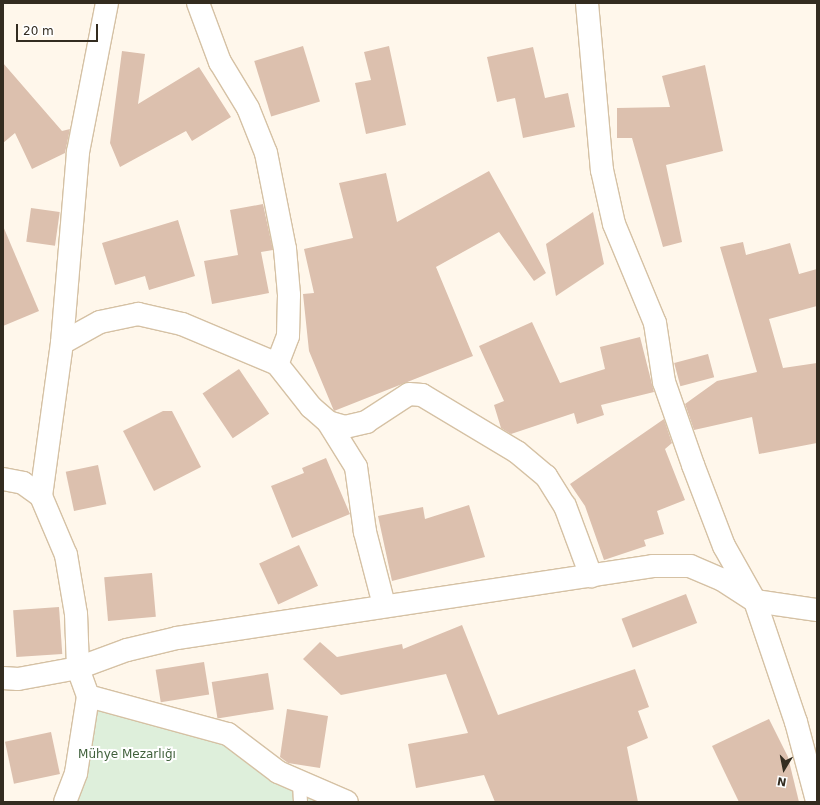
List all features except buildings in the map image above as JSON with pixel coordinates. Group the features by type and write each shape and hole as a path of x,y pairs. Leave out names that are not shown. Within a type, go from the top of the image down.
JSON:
{"street":[{"path":"65,802 76,773 88,696 78,668 76,614 66,555 41,496 62,343 78,152 107,3"},
{"path":"198,3 220,62 248,108 266,153 285,249 289,295 288,336 277,364"},
{"path":"587,3 602,170 614,224 655,323 664,382 693,465 724,546 755,601 796,722 817,802"},
{"path":"62,343 100,322 138,314 182,324 277,364 328,422 356,467 366,532 384,605"},
{"path":"328,422 345,427 366,422 409,394 422,395 454,412 516,452 546,476 565,506 591,576"},
{"path":"3,479 23,483 41,496"},
{"path":"3,678 18,679 78,668 127,650 177,638 384,605 591,576 638,567 690,566 721,579 755,601 817,610"},
{"path":"88,696 228,734 278,772 299,792 347,802"}],"green space":[{"name":"Mühye Mezarlığı","path":"88,696 228,734 347,802 65,802"}]}
